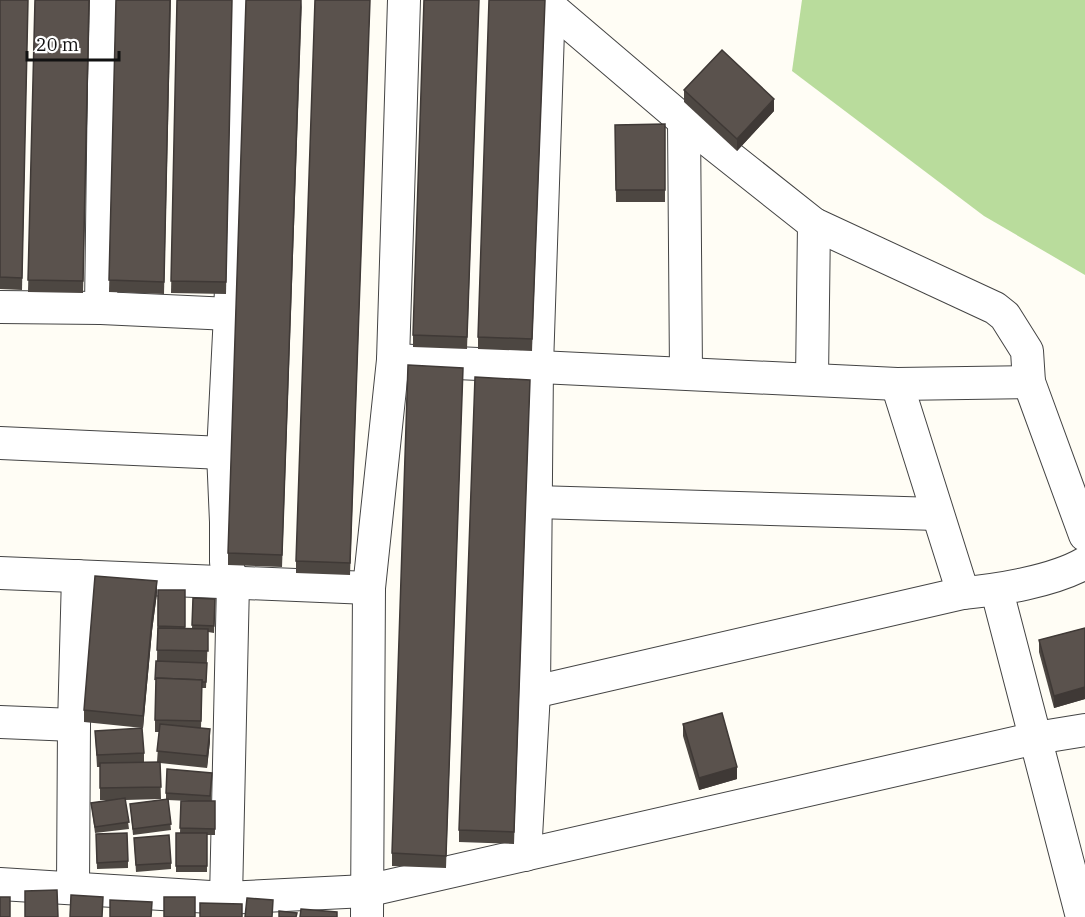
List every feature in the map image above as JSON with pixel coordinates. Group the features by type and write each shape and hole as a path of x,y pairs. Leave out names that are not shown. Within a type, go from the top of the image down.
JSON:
{"street":[{"path":"100,308 105,0"},
{"path":"226,898 233,583 226,562 223,453 242,0"},
{"path":"366,904 369,588 393,360 404,0"},
{"path":"549,3 684,122 814,224 995,308 1005,316 1027,351 1029,382 1085,535"},
{"path":"525,855 534,692 537,366 549,3"},
{"path":"684,122 686,373"},
{"path":"812,380 814,224"},
{"path":"0,307 100,308 230,314"},
{"path":"393,360 897,384 1029,382"},
{"path":"897,384 963,594"},
{"path":"0,443 223,453"},
{"path":"536,502 937,514"},
{"path":"534,692 963,594 997,591 1073,570 1085,563"},
{"path":"0,573 369,588"},
{"path":"73,887 78,576"},
{"path":"997,591 1082,917"},
{"path":"0,722 74,725"},
{"path":"0,884 366,904 525,855 1036,738 1085,730"}],"green space":[{"path":"802,0 1085,0 1085,275 984,216 792,71"}],"building":[{"path":"0,0 28,0 22,278 0,277"},
{"path":"35,0 89,0 83,281 28,280"},
{"path":"116,0 170,0 164,282 109,280"},
{"path":"177,0 232,0 226,282 171,281"},
{"path":"246,0 301,0 282,555 228,553"},
{"path":"315,0 370,0 350,563 296,561"},
{"path":"424,0 479,0 467,337 413,335"},
{"path":"489,0 545,0 532,339 478,337"},
{"path":"722,50 774,99 737,139 684,90"},
{"path":"665,124 665,190 616,190 615,125"},
{"path":"408,365 463,368 446,856 392,853"},
{"path":"475,377 530,380 514,832 459,830"},
{"path":"95,576 157,581 143,716 84,710"},
{"path":"158,590 185,590 185,627 158,626"},
{"path":"193,598 215,599 214,626 192,625"},
{"path":"158,628 208,629 208,651 157,650"},
{"path":"1085,628 1085,687 1054,696 1039,640"},
{"path":"156,661 207,663 206,682 156,678 155,680"},
{"path":"156,678 202,680 201,721 155,720"},
{"path":"722,713 737,767 699,778 683,724"},
{"path":"160,724 210,729 207,756 157,751"},
{"path":"142,728 144,753 97,755 95,731"},
{"path":"160,762 161,787 100,788 100,763"},
{"path":"167,769 212,773 210,796 166,793"},
{"path":"125,798 129,822 95,827 91,803"},
{"path":"168,799 171,824 133,829 130,804"},
{"path":"181,801 215,801 215,829 180,828"},
{"path":"127,833 128,861 97,863 96,834"},
{"path":"176,833 207,833 207,866 176,866"},
{"path":"169,835 171,863 136,865 134,838"},
{"path":"57,890 58,917 25,917 25,891"},
{"path":"71,895 103,897 102,917 70,917"},
{"path":"0,897 10,897 10,917 0,917"},
{"path":"164,897 195,897 195,917 164,917"},
{"path":"247,898 273,900 272,917 245,917"},
{"path":"110,900 152,902 151,917 110,917"},
{"path":"200,903 242,904 242,917 200,917"},
{"path":"301,909 337,912 337,917 300,917"},
{"path":"279,911 297,913 296,917 279,917"}]}
